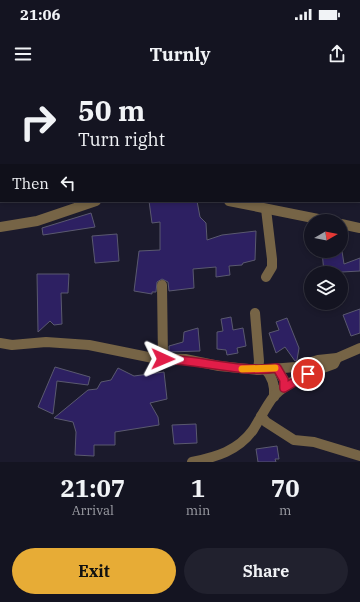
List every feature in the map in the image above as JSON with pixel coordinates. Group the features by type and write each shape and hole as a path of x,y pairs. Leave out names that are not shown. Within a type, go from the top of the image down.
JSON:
{"street":[{"path":"0,227 37,221 93,202"},
{"path":"234,202 304,216"},
{"path":"266,209 272,259 272,267 266,277"},
{"path":"348,225 360,228"},
{"path":"162,286 163,359"},
{"path":"255,313 259,361 262,370 270,375 273,382 274,397"},
{"path":"0,344 71,343 163,359 185,359 219,366 262,370 296,367 318,360 337,358 360,348"},
{"path":"192,462 231,450 252,431 274,397 284,388 313,372 334,364 337,358"},
{"path":"277,368 283,376 284,388"},
{"path":"262,416 266,422 294,440 314,442 360,456"}],"building":[{"path":"149,202 197,202 200,217 206,223 207,240 222,235 256,231 255,260 243,263 242,265 229,266 230,275 216,277 216,267 193,269 194,288 169,291 168,282 162,279 157,282 156,292 152,292 152,294 134,291 139,251 160,250 160,222 152,223"},
{"path":"91,213 95,227 43,235 42,228"},
{"path":"117,234 119,261 95,263 92,236"},
{"path":"323,258 343,258 344,264 360,258 360,271 348,272 348,266 323,266"},
{"path":"37,274 69,274 68,293 61,293 62,324 54,325 50,321 38,332"},
{"path":"360,309 360,333 351,336 343,315"},
{"path":"231,317 233,330 243,328 246,346 237,348 238,353 227,355 226,350 217,349 217,332 223,331 221,319"},
{"path":"287,318 299,348 297,360 295,361 285,347 276,353 269,333 279,330 276,322"},
{"path":"198,328 200,351 169,352 169,346 183,342 184,332"},
{"path":"55,367 90,377 88,385 57,381 53,414 38,407"},
{"path":"118,368 134,376 164,372 167,399 150,403 158,417 159,425 115,432 115,445 94,445 94,456 75,455 76,432 73,422 54,418 88,390 97,389 101,382 111,380"},
{"path":"196,424 197,443 174,444 172,425"},
{"path":"277,446 279,459 275,459 276,462 258,462 256,449"}],"slow traffic":[{"path":"242,369 258,370 275,368"}],"route":[{"path":"163,359 185,359 219,366 258,370 277,368 281,372 284,380 284,388 308,374"}]}
